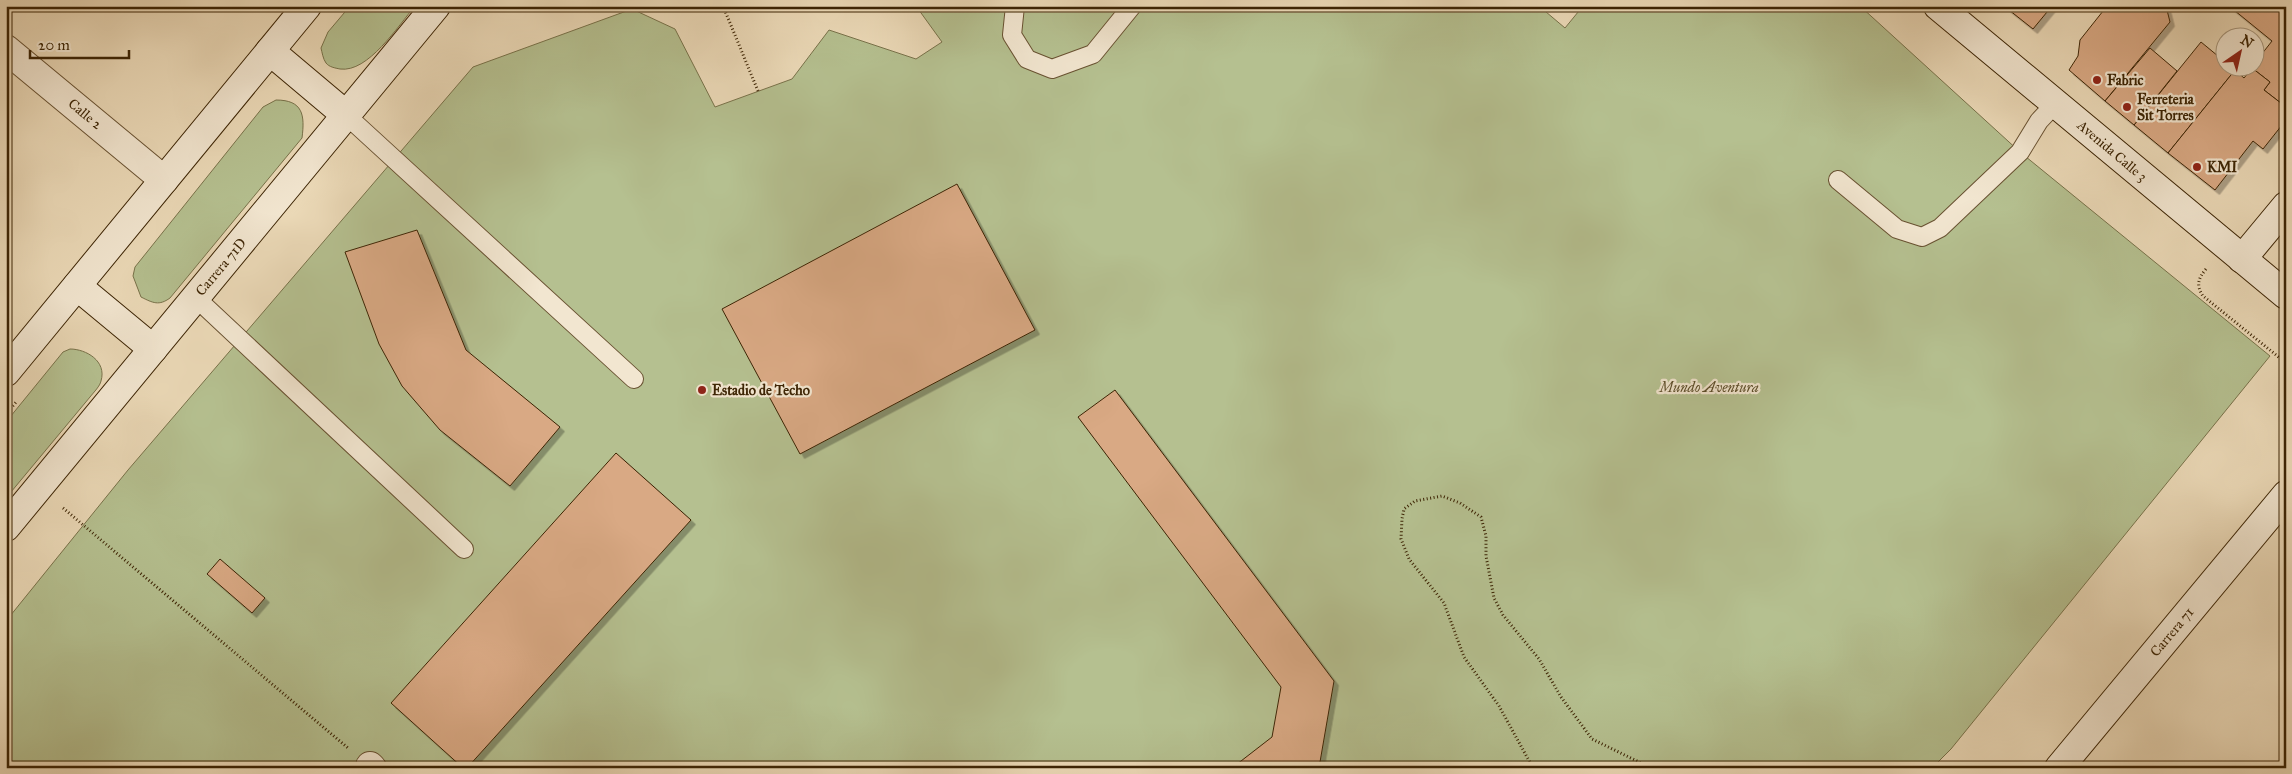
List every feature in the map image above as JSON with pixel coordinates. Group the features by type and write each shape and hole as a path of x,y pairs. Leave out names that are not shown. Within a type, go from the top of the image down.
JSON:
{"street":[{"path":"6,372 307,6"},
{"name":"Carrera 71D","path":"6,527 436,6"},
{"name":"Avenida Calle 3","path":"1938,6 2286,295"},
{"name":"Calle 2","path":"6,49 164,180"},
{"path":"270,51 346,115"},
{"path":"2242,259 2286,206"},
{"path":"76,286 153,349"},
{"name":"Carrera 71","path":"2059,768 2286,495"}],"lane":[{"path":"1016,6 1012,36 1027,59 1052,69 1093,54 1132,6"},
{"path":"1838,180 1897,229 1922,237 1940,228 2020,152 2039,121 2055,104"},
{"path":"346,115 634,379"},
{"path":"195,298 464,549"}],"path":[{"path":"723,6 758,92"},
{"path":"2211,263 2199,278 2199,290 2203,296 2286,363"},
{"path":"1533,768 1499,706 1464,657 1444,603 1435,589 1419,574 1409,559 1401,539 1402,520 1404,509 1415,501 1442,496 1460,503 1480,517 1486,536 1486,556 1494,598 1503,615 1539,658 1562,697 1592,739 1644,765 1658,768"},
{"path":"63,508 371,767"}],"green space":[{"path":"350,6 415,6 372,56 361,64 351,68 340,69 326,63 321,48 328,32"},
{"name":"Mundo Aventura","path":"916,6 1539,6 1565,28 1583,6 1860,6 2020,152 2270,356 1951,749 1932,768 6,768 6,621 128,470 473,67 632,9 675,29 715,107 792,79 829,30 916,59 942,42"},
{"path":"276,100 292,103 300,110 303,122 302,138 170,298 156,303 141,297 133,276 135,267 263,107"},
{"path":"70,349 82,351 98,362 102,374 100,383 6,498 6,422 63,352"}],"building":[{"path":"2004,6 2052,6 2033,29"},
{"path":"2107,6 2166,6 2170,22 2105,101 2069,70 2078,56 2080,40"},
{"path":"2229,6 2286,6 2286,107 2264,90 2270,82 2264,77 2264,51 2272,41 2264,34 2264,28 2256,28"},
{"path":"2201,42 2214,53 2214,78 2229,78 2168,153 2134,125"},
{"path":"2150,48 2177,71 2134,125 2105,101"},
{"path":"2264,77 2270,82 2264,90 2286,107 2286,120 2263,149 2253,141 2215,190 2168,153 2229,78"},
{"path":"957,184 1035,330 800,454 722,309"},
{"path":"2286,223 2286,250 2279,231"},
{"path":"417,230 466,350 560,427 510,486 440,430 402,386 379,344 345,252"},
{"path":"1115,390 1334,681 1320,762 1313,768 1232,768 1272,737 1281,687 1078,417"},
{"path":"616,453 691,520 467,768 463,768 391,703"},
{"path":"220,559 265,598 252,613 207,574"}],"place":[{"name":"Fabric","path":"2097,80"},
{"name":"Ferreteria Sit Torres","path":"2127,107"},
{"name":"KMI","path":"2197,167"},
{"name":"Estadio de Techo","path":"702,390"}]}
